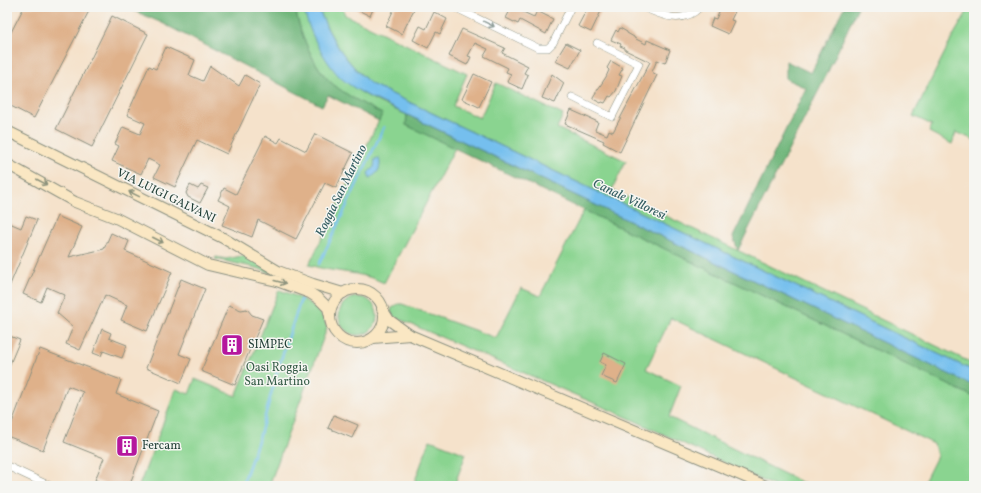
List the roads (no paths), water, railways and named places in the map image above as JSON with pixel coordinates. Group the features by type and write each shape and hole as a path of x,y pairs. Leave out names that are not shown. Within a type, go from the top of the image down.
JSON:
{"main road":[{"name":"VIA LUIGI GALVANI","path":"7,131 223,238 311,289"},
{"path":"7,164 75,202 116,218 208,265 311,289 343,293 352,290 366,292 374,296 390,320 410,335 766,486"},
{"path":"311,289 328,308 332,327 344,340 358,343 373,338 410,335"},
{"path":"330,316 334,303 343,293"},
{"path":"373,338 382,325 382,309"}],"street":[{"path":"454,7 538,48 548,48 553,43 571,7"},
{"path":"643,7 665,17 677,18 691,15 700,7"},
{"path":"572,97 612,117 639,64 597,43"},
{"path":"7,466 50,486"}],"water":[{"path":"304,7 318,7 333,40 346,58 371,84 974,371 974,386 365,94 342,79 323,55 309,25"},
{"path":"379,158 379,170 370,178 368,173 374,167 375,159"}],"waterway":[{"name":"Roggia San Martino","path":"319,264 384,127"},
{"name":"Roggia San Martino","path":"242,486 260,435 277,372 301,299"}],"place":[{"name":"SIMPEC","path":"232,345"},
{"name":"Fercam","path":"127,446"}],"water label":[{"name":"Canale Villoresi","path":"629,200"}],"park label":[{"name":"Oasi Roggia San Martino","path":"277,375"}]}
